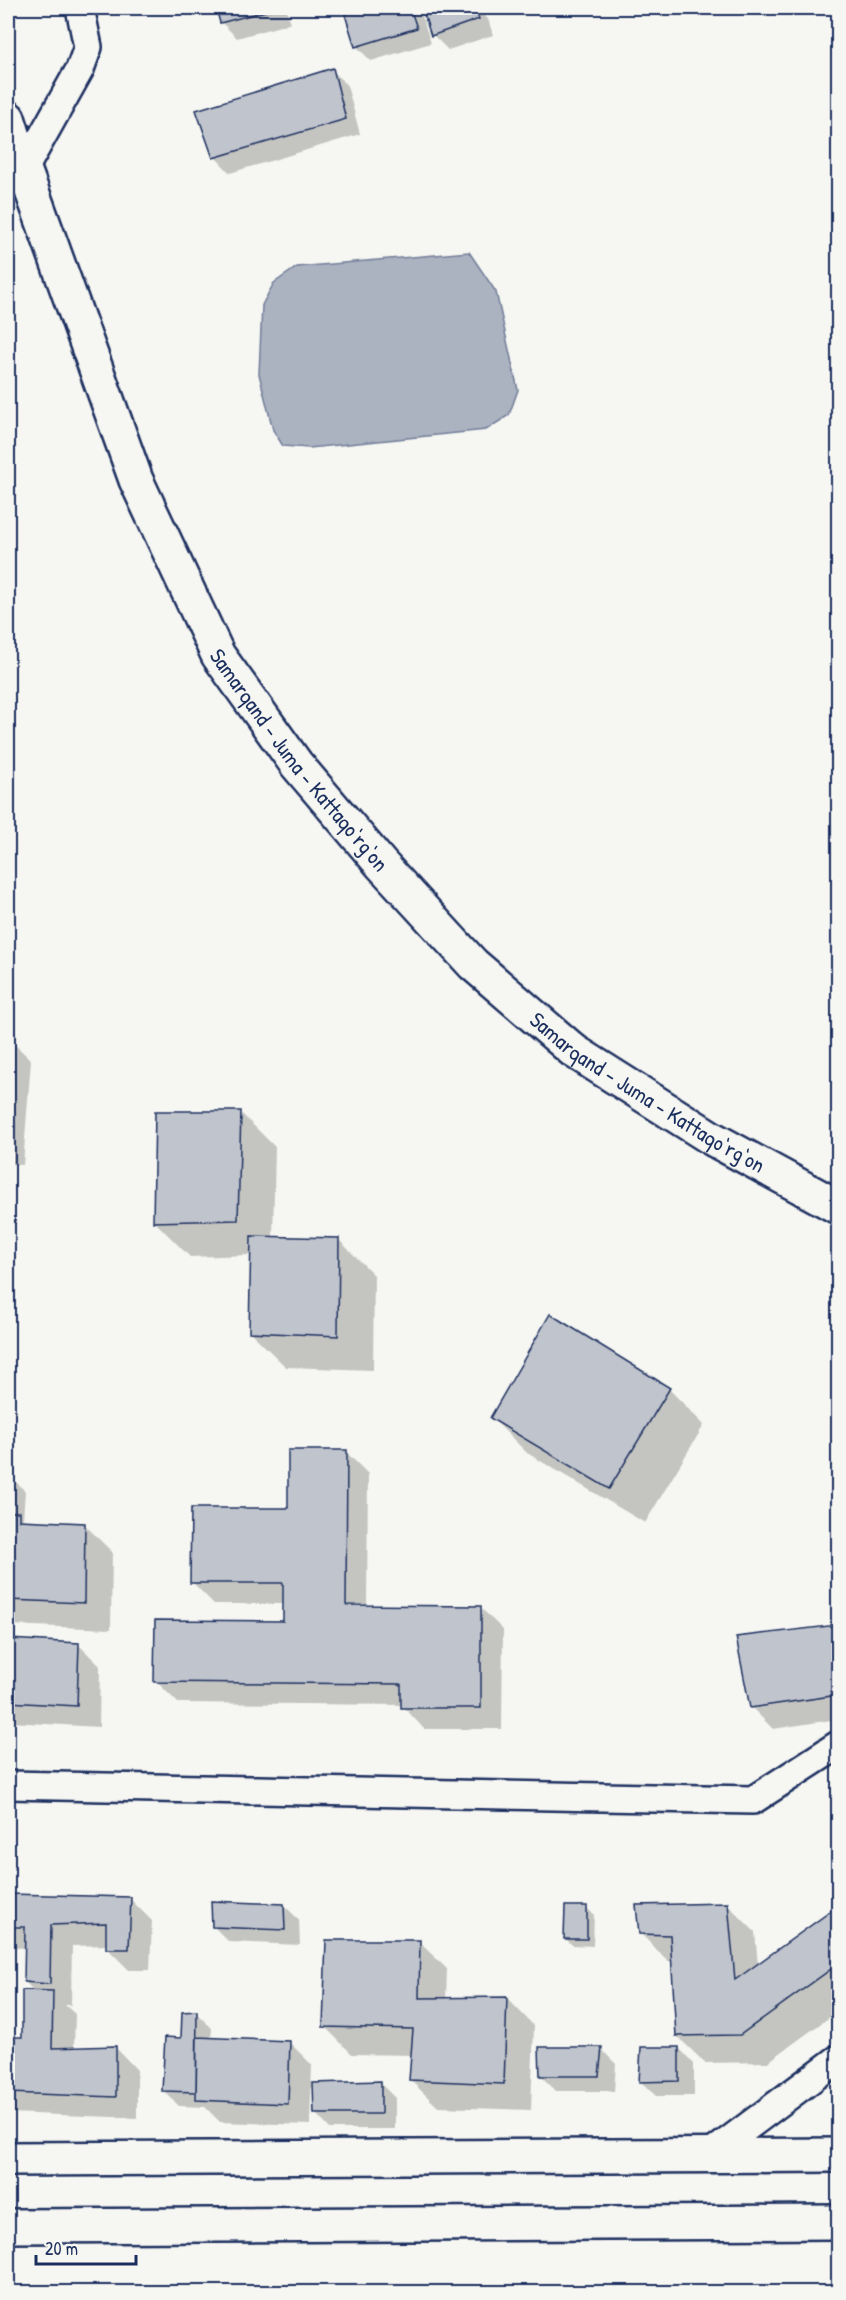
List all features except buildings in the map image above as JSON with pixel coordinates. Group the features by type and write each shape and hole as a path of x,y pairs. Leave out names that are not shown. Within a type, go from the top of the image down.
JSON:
{"main road":[{"name":"Samarqand - Juma - Kattaqo‘rg‘on","path":"8,118 24,169 136,480 218,655 297,765 382,865 473,964 574,1051 713,1140 838,1207"},
{"path":"8,2159 838,2155"},
{"path":"8,2226 838,2222"}],"street":[{"path":"24,169 80,69 88,47 80,8"},
{"path":"8,1785 753,1800 838,1744"},
{"path":"707,2157 838,2059"}],"shaded area":[{"path":"469,252 496,292 518,390 509,415 486,430 309,448 283,446 273,430 259,374 262,305 274,283 297,267"}]}
